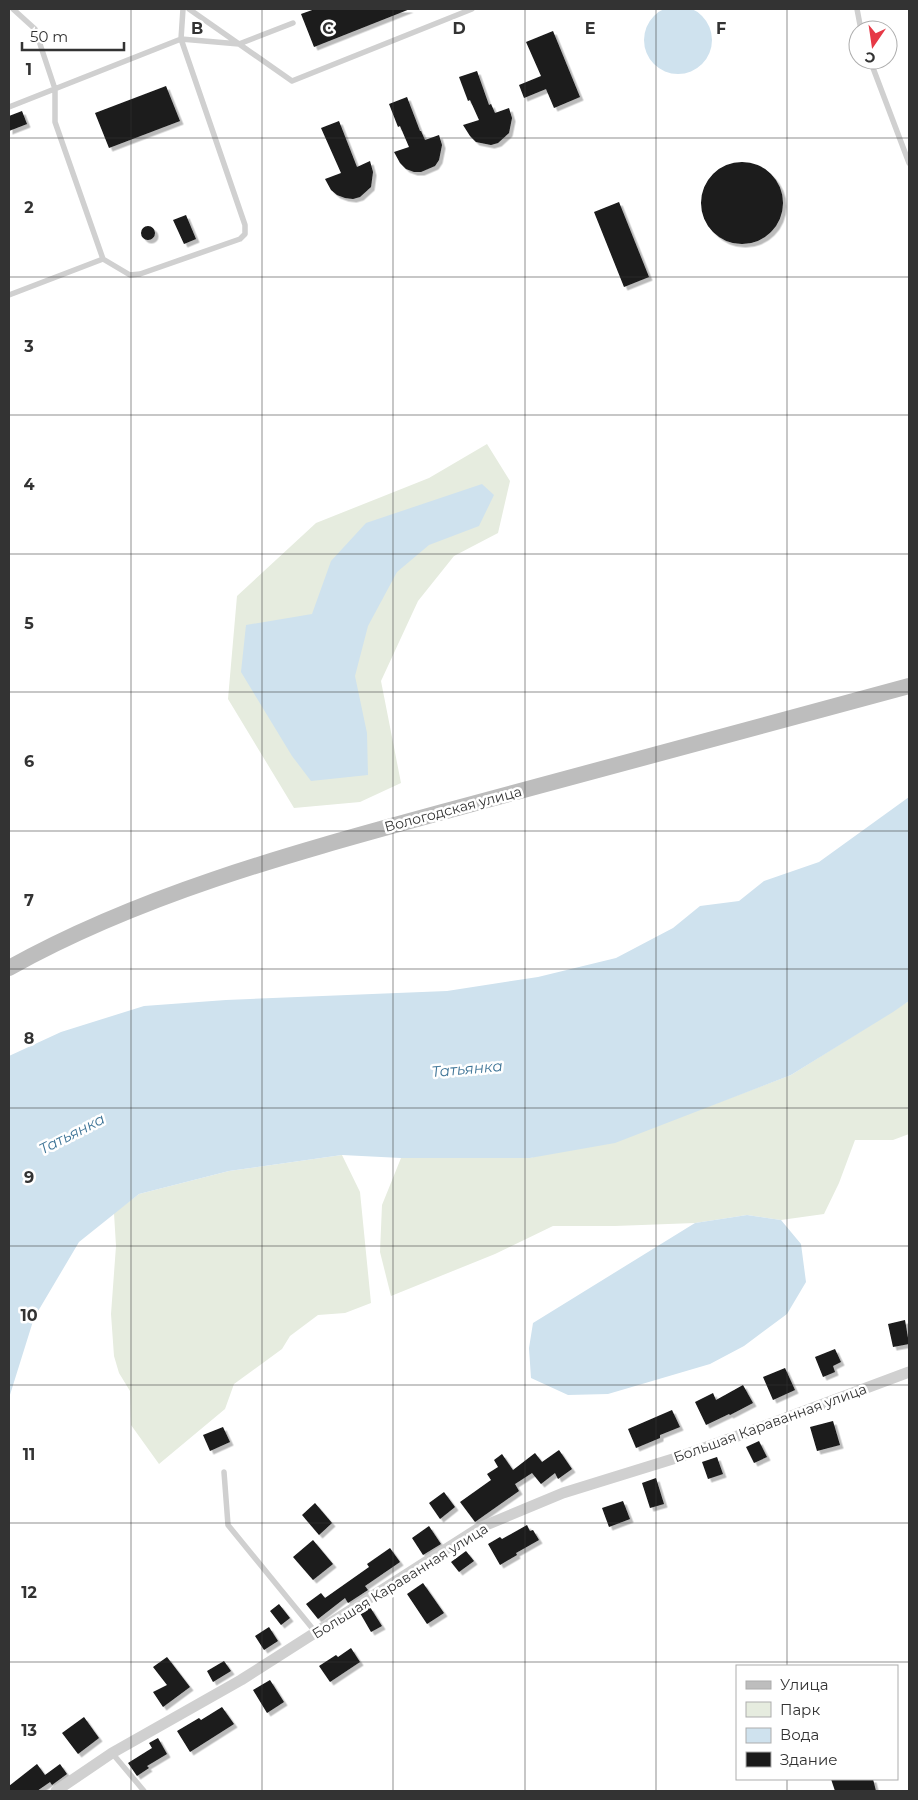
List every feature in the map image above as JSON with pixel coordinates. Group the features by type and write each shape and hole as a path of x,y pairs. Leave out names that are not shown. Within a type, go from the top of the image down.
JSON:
{"main road":[{"name":"Вологодская улица","path":"9,968 52,944 164,896 261,865 370,832 909,686"}],"street":[{"name":"Большая Караванная улица","path":"56,1791 112,1753 241,1680 316,1634 479,1528 563,1492 676,1458 909,1372"}],"lane":[{"path":"13,9 35,29 55,89 55,122 103,259 130,275 140,274 240,239 245,234 245,225 181,39 183,9"},
{"path":"189,9 292,80 472,9"},
{"path":"9,107 181,39 239,44 293,23"},
{"path":"874,70 909,163"},
{"path":"9,295 103,259"},
{"path":"224,1472 228,1525 316,1634"},
{"path":"112,1753 144,1791"}],"green space":[{"path":"487,444 510,481 498,533 454,556 418,601 381,681 401,783 360,802 294,808 228,699 237,596 316,523 429,478"},
{"path":"909,1001 909,1134 893,1140 855,1140 839,1183 824,1214 781,1220 747,1215 695,1223 553,1226 495,1254 391,1296 380,1252 382,1205 401,1158 530,1158 709,1106 791,1075"},
{"path":"342,1155 360,1192 371,1303 345,1313 318,1315 290,1336 282,1349 234,1384 225,1409 159,1464 131,1425 130,1391 119,1373 114,1356 111,1314 116,1246 114,1213 139,1194 229,1171"}],"water":[{"path":"671,6 685,6 697,11 707,21 712,33 712,47 707,59 697,69 685,74 671,74 659,69 649,59 644,47 644,33 649,21 659,11"},
{"path":"482,484 494,495 479,526 429,545 397,572 368,626 355,676 367,733 368,775 311,781 292,756 241,672 246,625 312,614 331,561 366,523"},
{"name":"Татьянка","path":"909,797 909,1001 893,1012 791,1075 615,1143 530,1158 401,1158 342,1155 229,1171 139,1194 79,1242 34,1318 9,1398 9,1056 61,1032 144,1006 226,1000 447,991 538,977 616,958 673,928 700,906 739,901 764,881 819,862"},
{"path":"747,1215 781,1220 801,1244 806,1282 787,1314 744,1346 710,1364 608,1394 568,1395 531,1378 529,1348 533,1323 695,1223"}],"building":[{"path":"315,9 410,9 314,47 301,14"},
{"path":"553,31 580,97 554,108 546,89 524,98 519,85 541,76 526,42"},
{"path":"477,71 489,105 491,104 495,113 509,108 512,118 509,133 498,143 491,145 476,142 463,125 479,120 470,100 468,101 459,77"},
{"path":"166,86 180,121 109,148 95,113"},
{"path":"407,97 425,140 439,135 442,145 439,160 435,166 421,172 406,169 394,152 409,147 400,126 398,127 389,104"},
{"path":"22,111 27,124 9,131 9,116"},
{"path":"339,121 357,167 370,161 373,172 371,187 360,197 353,199 337,195 331,190 325,179 341,173 321,128"},
{"path":"742,162 758,165 771,174 780,187 783,203 780,219 771,232 758,241 742,244 726,241 713,232 704,219 701,203 704,187 713,174 726,165"},
{"path":"619,202 649,277 624,287 594,212"},
{"path":"186,215 196,239 184,244 173,220"},
{"path":"145,226 151,226 155,233 151,240 145,240 141,236 141,230"},
{"path":"905,1320 909,1344 893,1347 888,1324"},
{"path":"835,1349 841,1362 833,1366 835,1372 823,1377 815,1357"},
{"path":"785,1368 795,1390 773,1400 763,1377"},
{"path":"743,1385 753,1403 706,1425 695,1402 713,1393 716,1400"},
{"path":"672,1410 680,1427 636,1448 628,1429"},
{"path":"833,1421 840,1445 817,1451 810,1427"},
{"path":"223,1427 230,1442 210,1451 203,1435"},
{"path":"759,1441 767,1457 754,1463 746,1447"},
{"path":"559,1450 572,1469 558,1479 555,1473 541,1484 532,1473 515,1484 519,1491 475,1522 460,1502 491,1480 487,1474 498,1467 494,1460 502,1454 513,1470 535,1453 542,1462"},
{"path":"717,1457 723,1474 708,1479 702,1462"},
{"path":"656,1478 664,1504 650,1508 642,1483"},
{"path":"444,1492 455,1507 440,1519 429,1503"},
{"path":"623,1501 630,1519 609,1527 602,1508"},
{"path":"315,1503 332,1523 319,1535 302,1515"},
{"path":"527,1525 530,1531 533,1530 539,1540 500,1565 488,1544 500,1537 502,1539"},
{"path":"429,1526 441,1544 423,1555 412,1538"},
{"path":"313,1540 333,1564 313,1580 293,1557"},
{"path":"390,1548 400,1562 365,1586 368,1590 348,1603 345,1598 318,1619 306,1604 321,1593 325,1598 369,1567 367,1564"},
{"path":"466,1551 474,1561 459,1572 451,1562"},
{"path":"423,1583 444,1613 427,1624 407,1594"},
{"path":"279,1604 290,1618 281,1625 270,1611"},
{"path":"370,1607 382,1626 371,1632 360,1613"},
{"path":"269,1627 278,1641 264,1650 255,1636"},
{"path":"351,1648 360,1662 330,1682 319,1666"},
{"path":"167,1657 190,1687 163,1707 153,1692 167,1685 153,1667"},
{"path":"224,1661 231,1671 213,1682 207,1671"},
{"path":"270,1680 284,1702 267,1713 253,1690"},
{"path":"222,1707 234,1724 190,1752 177,1731 199,1718 201,1720"},
{"path":"84,1717 99,1738 78,1754 62,1733"},
{"path":"158,1738 167,1754 147,1766 149,1768 137,1776 128,1763 152,1748 149,1743"},
{"path":"37,1764 45,1775 60,1764 67,1774 52,1785 50,1782 37,1791 9,1791 9,1786"},
{"path":"831,1780 873,1780 876,1791 835,1791"}]}
